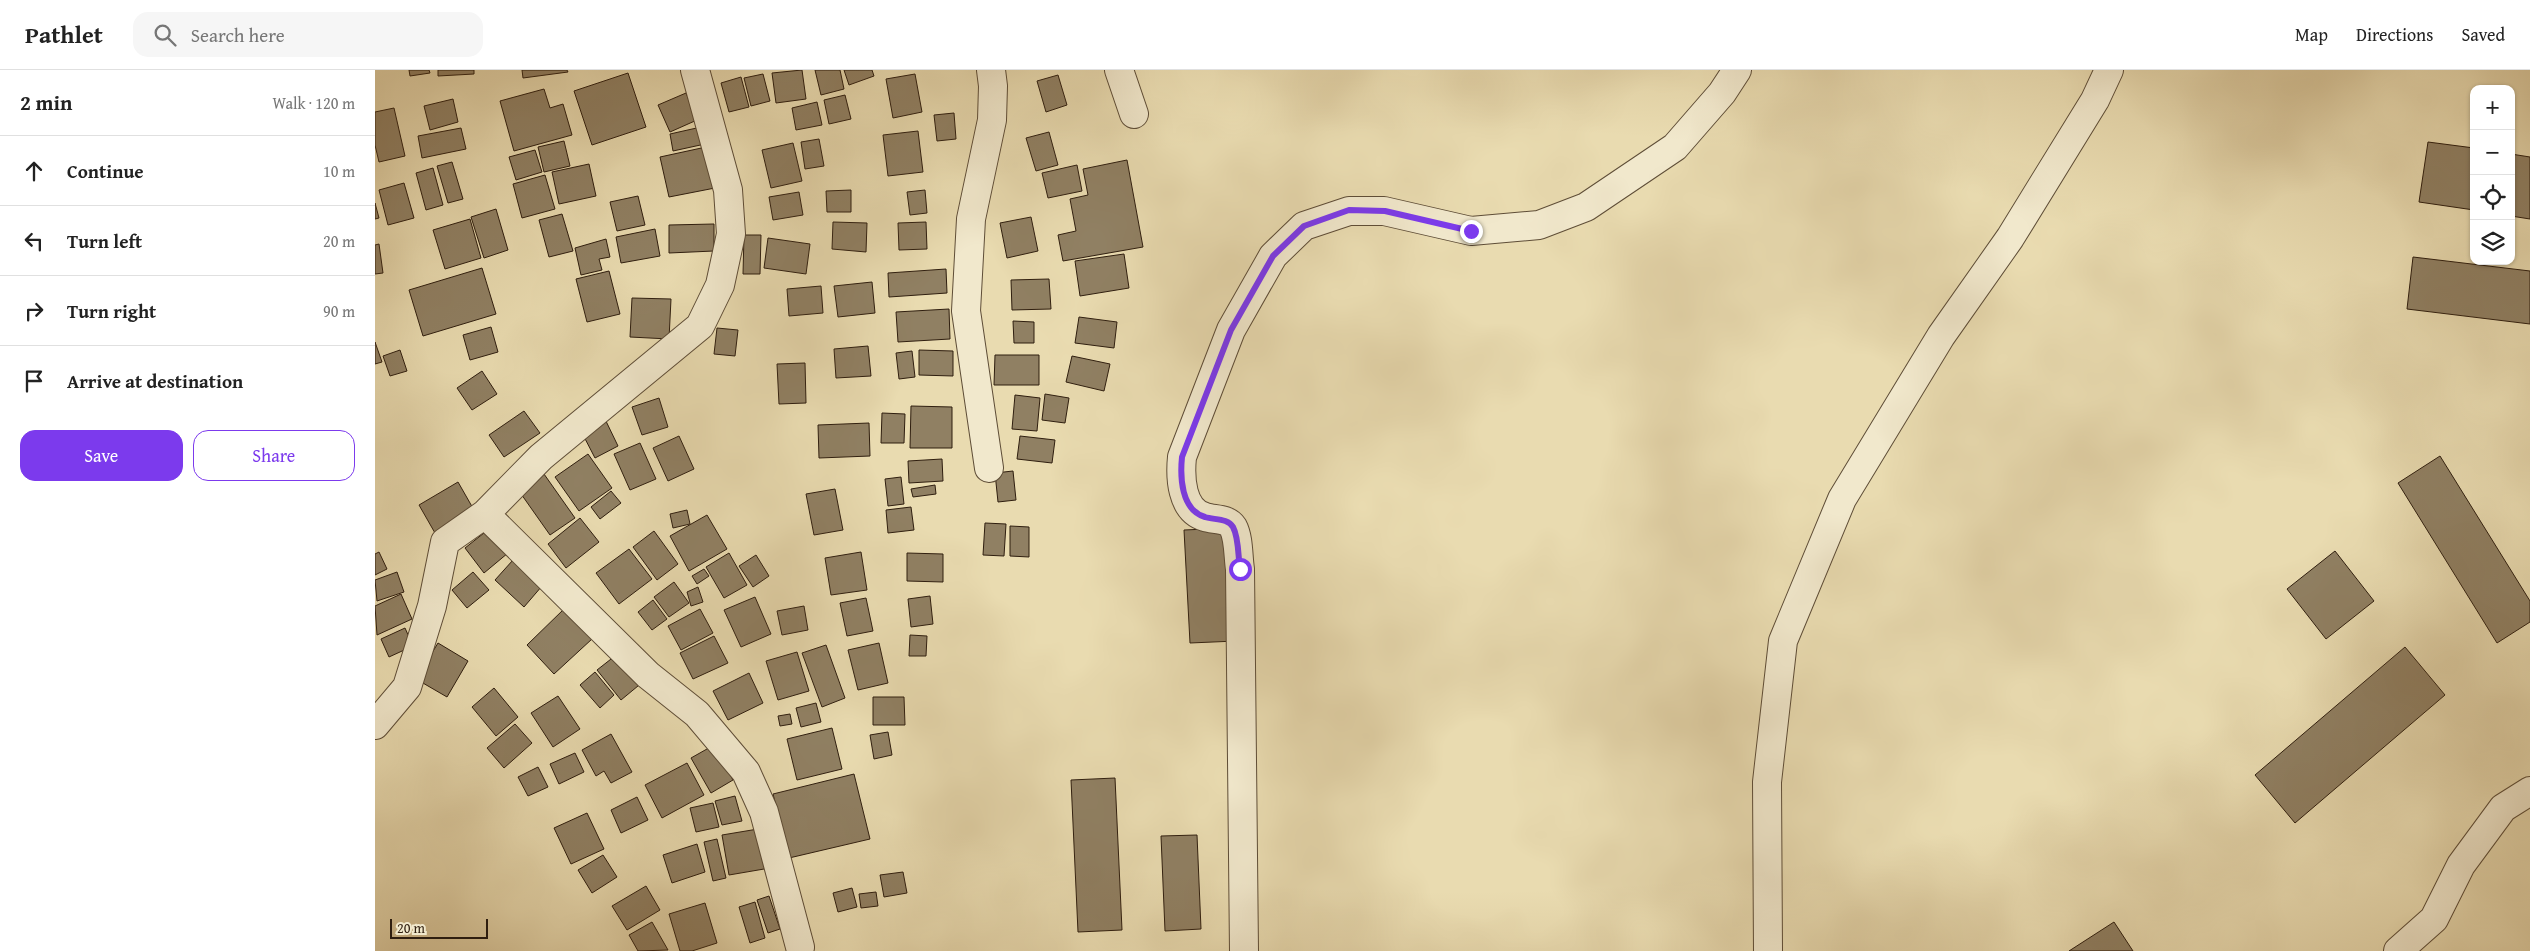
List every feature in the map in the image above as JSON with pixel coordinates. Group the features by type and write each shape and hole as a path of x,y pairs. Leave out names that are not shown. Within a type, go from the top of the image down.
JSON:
{"street":[{"path":"375,725 407,687 432,606 445,542 485,514 541,456 700,326 721,285 731,234 728,190 695,70"},
{"path":"989,468 966,311 971,219 992,120 993,86 991,70"},
{"path":"1119,70 1134,114"},
{"path":"1244,951 1240,569 1234,528 1229,522 1203,517 1187,502 1179,477 1182,457 1231,330 1273,256 1304,226 1349,210 1385,211 1471,231 1539,225 1586,207 1675,147 1722,93 1737,70"},
{"path":"1768,951 1767,782 1783,641 1842,499 1941,336 2010,238 2095,100 2109,70"},
{"path":"485,514 648,675 697,714 746,772 764,812 800,946"},
{"path":"2398,951 2434,919 2461,866 2503,808 2530,791"}],"building":[{"path":"409,70 429,70 430,73 410,76"},
{"path":"438,70 474,70 474,74 438,76"},
{"path":"522,70 567,70 568,72 523,78"},
{"path":"802,70 806,99 776,103 772,73"},
{"path":"815,70 840,70 844,89 821,95"},
{"path":"844,70 872,70 874,76 849,85"},
{"path":"628,73 646,127 592,145 574,91"},
{"path":"763,74 770,101 751,106 744,78"},
{"path":"915,74 922,112 893,118 886,79"},
{"path":"1058,75 1067,105 1046,112 1037,81"},
{"path":"741,77 749,107 729,112 721,83"},
{"path":"544,89 550,108 563,104 572,135 514,151 500,101"},
{"path":"686,93 697,120 670,132 658,105"},
{"path":"845,95 851,119 829,124 824,100"},
{"path":"453,99 458,122 430,130 424,106"},
{"path":"817,102 822,125 796,130 792,108"},
{"path":"394,108 405,156 379,162 375,145 375,112"},
{"path":"954,113 956,139 937,141 934,115"},
{"path":"701,127 705,144 673,151 670,134"},
{"path":"461,128 466,149 422,158 418,136"},
{"path":"918,131 923,172 888,176 883,135"},
{"path":"1049,132 1058,165 1036,171 1026,138"},
{"path":"819,139 824,166 805,169 801,142"},
{"path":"564,141 570,166 544,172 538,147"},
{"path":"2428,142 2470,147 2470,209 2419,202"},
{"path":"793,143 802,181 771,188 762,150"},
{"path":"706,147 715,188 669,197 660,157"},
{"path":"535,150 542,172 516,180 509,157"},
{"path":"2515,155 2530,157 2530,219 2515,217"},
{"path":"1127,160 1143,247 1063,261 1058,235 1076,231 1070,199 1088,195 1083,169"},
{"path":"452,162 463,199 448,203 437,166"},
{"path":"589,164 596,196 559,204 552,172"},
{"path":"1077,165 1082,191 1048,198 1042,173"},
{"path":"433,168 443,205 426,210 416,173"},
{"path":"545,175 555,209 522,218 513,184"},
{"path":"404,183 414,218 388,225 379,190"},
{"path":"851,190 851,212 827,212 826,191"},
{"path":"925,190 927,213 910,215 907,192"},
{"path":"799,192 803,215 773,220 769,197"},
{"path":"638,196 645,225 617,231 610,202"},
{"path":"375,203 379,218 375,219"},
{"path":"496,209 508,250 484,258 471,217"},
{"path":"562,214 573,251 549,257 539,220"},
{"path":"1031,217 1038,251 1007,258 1000,223"},
{"path":"470,219 481,258 445,269 433,230"},
{"path":"833,222 867,223 866,252 832,249"},
{"path":"926,222 927,249 899,250 898,223"},
{"path":"714,224 714,251 669,253 669,225"},
{"path":"655,229 660,256 621,263 616,237"},
{"path":"744,235 761,235 760,274 743,274"},
{"path":"768,238 810,244 806,274 764,268"},
{"path":"606,239 610,257 599,259 602,270 581,275 575,248"},
{"path":"379,244 383,273 375,274 375,245"},
{"path":"1124,254 1129,288 1080,296 1075,261"},
{"path":"2413,257 2530,271 2530,324 2407,309"},
{"path":"482,268 496,314 423,336 409,290"},
{"path":"946,269 947,293 889,297 888,273"},
{"path":"609,271 620,314 587,322 576,279"},
{"path":"1049,279 1051,309 1012,310 1011,280"},
{"path":"872,282 875,313 838,317 834,286"},
{"path":"821,286 823,313 789,316 787,289"},
{"path":"632,298 671,299 669,339 630,337"},
{"path":"949,309 950,339 898,342 896,312"},
{"path":"1079,317 1117,322 1114,348 1075,343"},
{"path":"1013,321 1034,322 1034,343 1014,343"},
{"path":"491,327 498,352 470,360 463,335"},
{"path":"717,328 738,330 735,356 714,354"},
{"path":"375,342 382,362 375,364"},
{"path":"868,346 871,376 836,378 834,349"},
{"path":"400,350 407,371 390,376 383,356"},
{"path":"919,350 953,351 953,376 919,375"},
{"path":"912,351 915,377 899,379 896,353"},
{"path":"995,355 1039,355 1039,385 994,385"},
{"path":"1072,356 1110,364 1104,391 1066,382"},
{"path":"805,363 806,403 779,404 777,364"},
{"path":"482,371 497,394 472,410 457,388"},
{"path":"1045,394 1069,398 1065,423 1042,420"},
{"path":"1015,395 1040,398 1037,431 1012,429"},
{"path":"659,398 668,427 642,435 632,407"},
{"path":"911,406 952,407 952,448 910,448"},
{"path":"524,411 540,433 504,457 489,435"},
{"path":"882,413 905,414 904,443 881,443"},
{"path":"604,417 618,446 595,458 580,429"},
{"path":"869,423 870,456 819,458 818,425"},
{"path":"679,436 694,469 668,481 653,448"},
{"path":"1020,436 1055,440 1052,463 1017,459"},
{"path":"640,443 656,479 630,490 614,454"},
{"path":"588,454 612,488 579,511 555,477"},
{"path":"2440,456 2530,601 2530,622 2497,643 2398,483"},
{"path":"942,459 943,481 909,483 908,461"},
{"path":"1013,471 1016,500 998,502 995,473"},
{"path":"544,474 575,518 550,535 519,491"},
{"path":"901,477 904,504 888,506 885,479"},
{"path":"458,482 474,510 435,533 419,505"},
{"path":"935,485 936,494 913,497 911,489"},
{"path":"835,489 843,530 814,535 806,494"},
{"path":"611,491 621,503 600,519 591,507"},
{"path":"911,507 914,530 888,533 886,510"},
{"path":"687,510 690,524 673,528 670,514"},
{"path":"707,515 727,549 689,571 670,536"},
{"path":"580,518 599,542 566,568 548,544"},
{"path":"985,523 1006,524 1004,556 983,555"},
{"path":"1010,526 1029,527 1029,557 1010,556"},
{"path":"1229,528 1236,641 1190,643 1184,530"},
{"path":"489,529 508,553 484,573 465,548"},
{"path":"654,531 678,564 657,580 633,547"},
{"path":"629,549 652,579 619,604 596,573"},
{"path":"2335,551 2374,601 2326,639 2287,589"},
{"path":"379,552 387,569 375,575 375,554"},
{"path":"861,552 867,590 831,595 825,558"},
{"path":"729,553 747,585 724,598 706,567"},
{"path":"907,553 943,554 943,582 907,581"},
{"path":"756,555 769,576 753,587 739,566"},
{"path":"513,560 542,586 524,607 495,580"},
{"path":"704,569 709,576 697,584 692,576"},
{"path":"397,572 404,592 377,601 375,580"},
{"path":"473,572 489,590 467,608 452,590"},
{"path":"674,582 689,603 669,617 654,597"},
{"path":"698,587 703,602 691,606 687,592"},
{"path":"401,594 412,619 377,635 375,606"},
{"path":"930,596 933,624 911,627 908,599"},
{"path":"755,597 771,634 741,647 724,610"},
{"path":"866,598 873,631 847,636 840,603"},
{"path":"653,600 667,619 652,630 638,612"},
{"path":"804,606 808,630 782,635 777,611"},
{"path":"564,609 592,639 554,674 527,645"},
{"path":"700,609 713,633 681,650 668,626"},
{"path":"405,628 413,646 389,657 381,639"},
{"path":"910,635 927,636 926,656 909,656"},
{"path":"714,636 728,663 693,679 680,653"},
{"path":"438,643 468,661 447,697 416,679"},
{"path":"879,643 888,683 858,690 848,650"},
{"path":"826,645 845,698 822,707 802,653"},
{"path":"2405,647 2445,695 2295,823 2255,775"},
{"path":"620,652 644,681 621,700 597,670"},
{"path":"797,652 809,691 778,700 766,661"},
{"path":"595,672 614,695 600,708 580,685"},
{"path":"749,673 763,703 728,720 713,691"},
{"path":"494,688 518,717 496,736 472,707"},
{"path":"558,696 580,729 553,747 531,713"},
{"path":"873,697 904,697 905,725 873,725"},
{"path":"816,703 821,722 801,727 796,708"},
{"path":"790,714 792,724 780,726 778,716"},
{"path":"515,724 532,743 504,768 487,748"},
{"path":"832,728 842,769 797,780 787,739"},
{"path":"888,732 892,755 874,759 870,735"},
{"path":"611,734 632,772 611,783 604,771 596,776 582,750"},
{"path":"714,745 733,780 711,793 691,758"},
{"path":"575,753 584,772 559,784 550,764"},
{"path":"687,763 704,795 662,818 645,785"},
{"path":"538,767 548,787 528,796 518,777"},
{"path":"854,774 870,839 789,858 773,794"},
{"path":"1115,778 1122,930 1078,932 1071,780"},
{"path":"735,796 742,821 722,825 715,801"},
{"path":"637,797 648,820 621,833 611,810"},
{"path":"713,803 719,827 696,832 690,808"},
{"path":"587,813 604,849 571,864 554,828"},
{"path":"764,828 770,868 729,875 722,835"},
{"path":"1197,835 1201,929 1165,931 1161,836"},
{"path":"717,839 726,878 713,881 704,842"},
{"path":"697,844 705,872 672,883 663,855"},
{"path":"603,855 617,877 592,893 578,870"},
{"path":"903,872 907,893 884,897 880,875"},
{"path":"646,886 660,910 627,930 612,906"},
{"path":"852,888 857,907 838,912 833,893"},
{"path":"876,892 878,906 861,908 859,894"},
{"path":"769,896 780,929 768,933 757,900"},
{"path":"755,902 765,938 750,943 739,907"},
{"path":"705,903 717,943 692,951 680,951 669,914"},
{"path":"652,922 668,950 638,951 629,935"},
{"path":"2114,922 2133,951 2069,951"}],"route":[{"path":"1240,569 1234,528 1229,522 1203,517 1187,502 1179,477 1182,457 1231,330 1273,256 1304,226 1349,210 1385,211 1471,231"}]}
